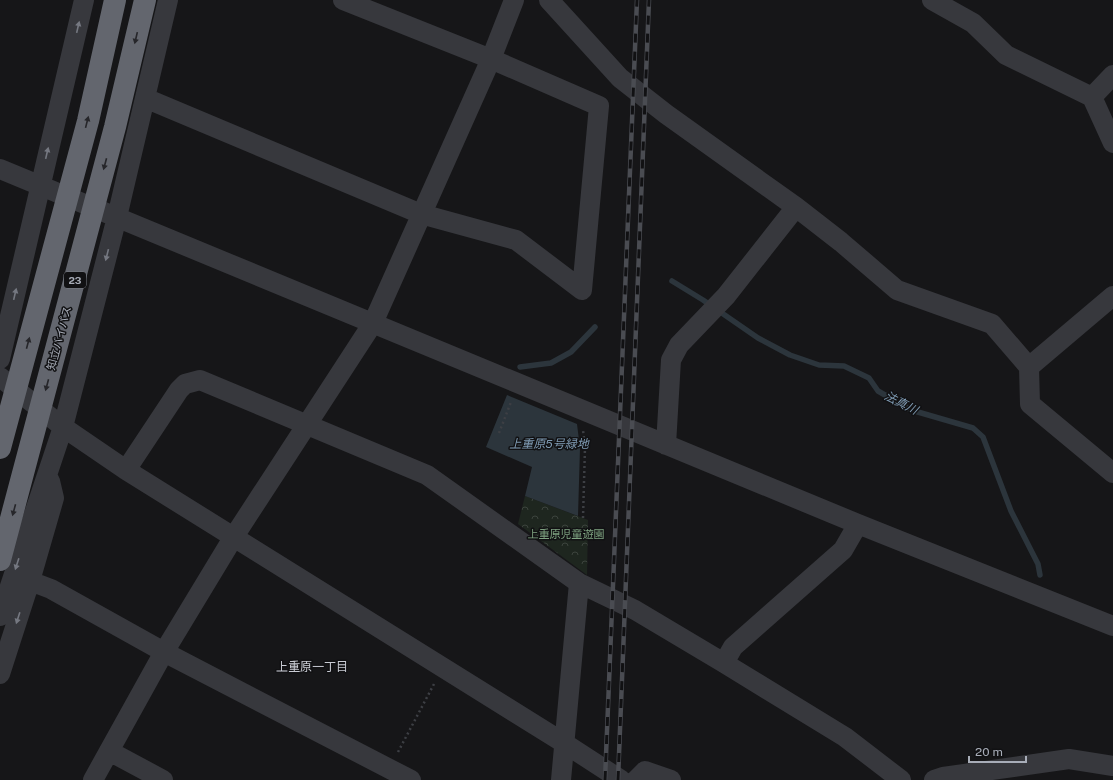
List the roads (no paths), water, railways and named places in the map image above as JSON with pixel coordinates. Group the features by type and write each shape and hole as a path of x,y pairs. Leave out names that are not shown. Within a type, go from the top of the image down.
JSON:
{"highway":[{"name":"23","path":"0,448 88,120 115,0"},
{"name":"知立バイパス","path":"0,560 115,127 145,0"}],"street":[{"path":"0,359 84,0"},
{"path":"0,616 63,427 117,217 168,0"},
{"path":"145,98 420,214 516,240 582,290 599,106 491,59 343,0"},
{"path":"92,780 164,652 233,538 373,323 420,214 491,59 514,0"},
{"path":"548,0 620,78 666,114 796,207 841,242 897,290 992,324 1029,368 1030,404 1113,473"},
{"path":"932,0 973,23 1006,55 1092,97 1113,143"},
{"path":"1092,97 1113,75"},
{"path":"0,169 858,524 1113,626"},
{"path":"666,445 671,360 679,345 726,296 796,207"},
{"path":"1029,368 1113,296"},
{"path":"0,377 63,427 126,470 621,780"},
{"path":"126,470 179,390 185,384 200,380 427,475 579,583 635,610 724,663 844,737 901,780"},
{"path":"0,674 30,581 54,498 48,471"},
{"path":"724,663 733,647 843,550 858,524"},
{"path":"30,581 51,589 164,652 411,780"},
{"path":"561,780 579,583"},
{"path":"109,751 163,780"},
{"path":"934,780 943,777 1069,760 1113,766"},
{"path":"636,780 645,771 672,780"}],"water":[{"name":"上重原5号緑地","path":"507,395 577,424 580,448 578,516 525,496 532,467 486,447"}],"waterway":[{"name":"法真川","path":"672,281 703,300 758,338 790,355 819,365 844,366 869,378 878,391 911,410 973,428 983,437 1011,511 1038,564 1040,575"},
{"name":"法真川","path":"520,367 551,363 571,352 595,327"}],"railway":[{"path":"605,780 637,0"},
{"path":"618,780 649,0"}],"district":[{"name":"上重原一丁目","path":"312,667"}],"park label":[{"name":"上重原児童遊園","path":"566,534"}]}
